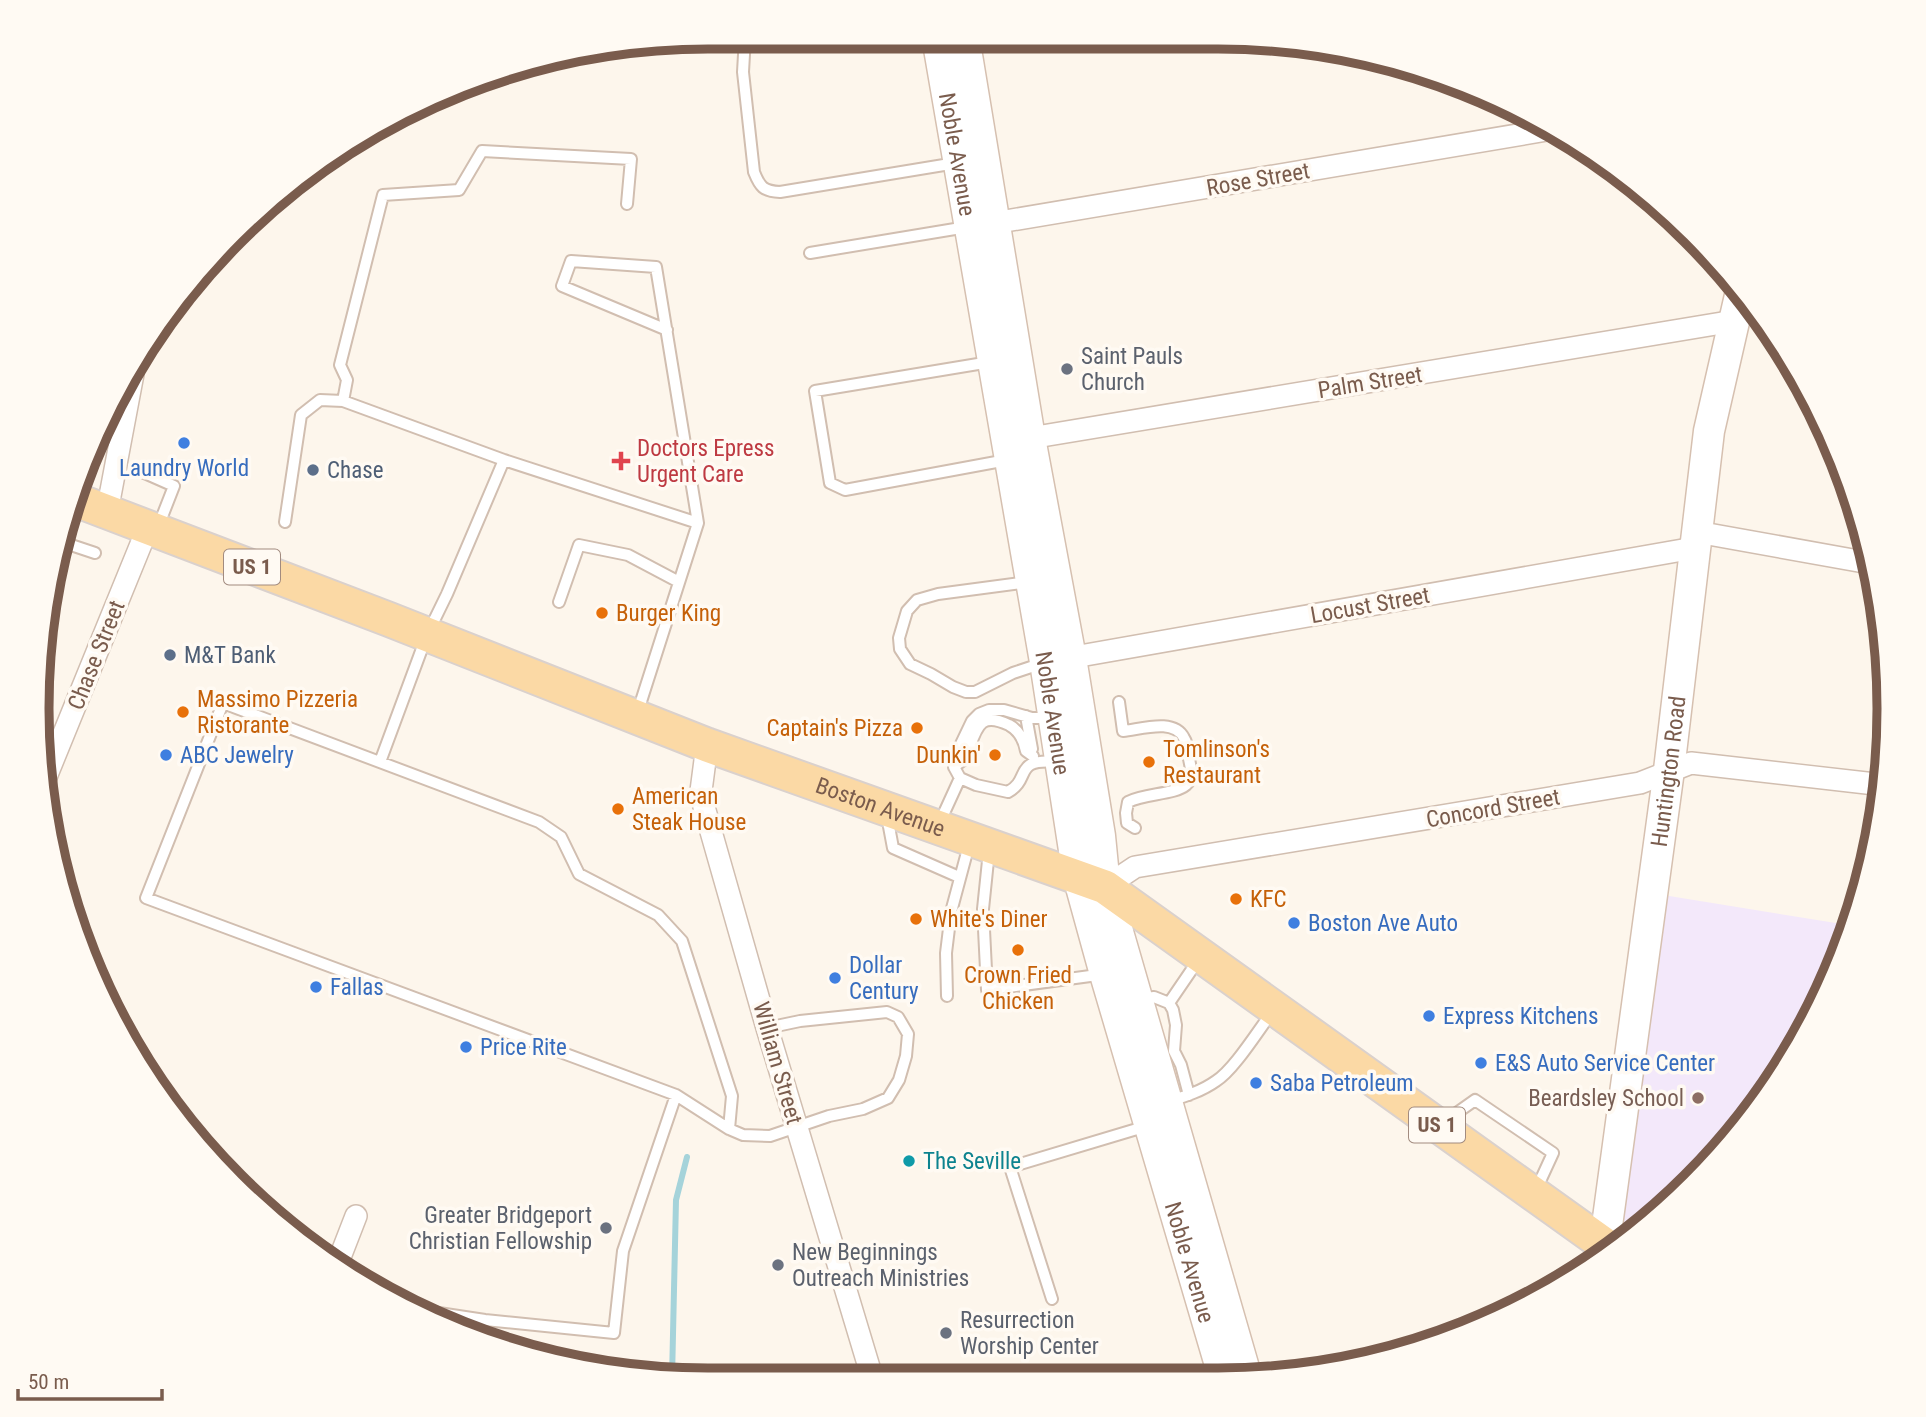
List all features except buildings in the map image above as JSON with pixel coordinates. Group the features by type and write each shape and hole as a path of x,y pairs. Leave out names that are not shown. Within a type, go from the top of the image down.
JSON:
{"main road":[{"name":"Noble Avenue","path":"939,49 958,162 983,225"},
{"name":"Noble Avenue","path":"965,49 983,225 1005,360 1031,581 1058,660 1040,717 1043,760 1178,1098 1245,1367"},
{"name":"Huntington Road","path":"1608,1240 1669,771 1709,431 1738,303"},
{"name":"Noble Avenue","path":"1015,447 1058,660 1100,836 1091,882 1105,974 1221,1368"},
{"name":"Boston Avenue","path":"82,502 707,745 1091,882 1275,1008 1601,1245"}],"street":[{"name":"Rose Street","path":"983,225 1537,132"},
{"name":"Palm Street","path":"1015,447 1734,321"},
{"path":"107,512 114,423"},
{"name":"Chase Street","path":"51,765 153,529"},
{"path":"1695,540 1860,561"},
{"name":"Locust Street","path":"1058,660 1695,540"},
{"name":"William Street","path":"707,745 701,791 704,807 869,1368"},
{"name":"Concord Street","path":"1091,882 1135,867 1640,783 1691,763 1872,784"},
{"path":"341,1256 356,1216"}],"lane":[{"path":"744,49 743,72 754,172 768,192 958,162"},
{"path":"343,401 346,380 340,365 383,195 459,190 482,152 631,159 627,204"},
{"path":"810,253 983,225"},
{"path":"636,718 698,523 667,330 656,267 571,261 562,286 667,330"},
{"path":"1005,360 815,391 830,483 845,490 1015,447"},
{"path":"285,522 301,415 320,400 343,401 504,460 698,523"},
{"path":"380,762 427,635 504,460"},
{"path":"140,471 174,486 153,529"},
{"path":"70,545 95,553"},
{"path":"559,602 579,545 628,555 679,582"},
{"path":"1031,581 938,594 917,600 907,611 899,638 900,649 910,664 966,692 975,692 1013,673 1058,660"},
{"path":"1119,702 1124,731 1170,726 1179,730 1186,740 1192,775 1188,784 1178,789 1137,797 1128,802 1127,823 1135,828"},
{"path":"729,1129 732,1096 681,941 658,915 579,874 561,837 539,822 223,703 146,898 676,1095 729,1129 743,1135 770,1136 796,1126 863,1109 888,1098 899,1080 906,1056 908,1034 898,1017 887,1012 800,1021 767,1028"},
{"path":"1040,717 1004,710 979,713 968,730 954,767 960,778 976,785 1008,792 1013,790 1025,768 1043,760"},
{"path":"954,767 967,757 976,730 981,722 987,720 1012,727 1020,734 1026,751 1043,760"},
{"path":"937,827 960,778"},
{"path":"886,808 893,848 960,877"},
{"path":"947,996 946,953 951,912 960,877 980,842"},
{"path":"980,842 988,990 1105,974"},
{"path":"1169,1003 1201,956"},
{"path":"1138,1000 1154,997 1169,1003 1173,1010 1176,1025 1174,1051 1181,1065 1178,1098 1219,1080 1275,1008"},
{"path":"448,1314 614,1334 623,1251 676,1095"},
{"path":"1439,1125 1475,1100 1553,1153 1534,1194"},
{"path":"1052,1299 1010,1167 1150,1125"}],"shaded area":[{"name":"Beardsley School","path":"1663,895 1841,924 1827,961 1789,1038 1741,1110 1684,1175 1624,1228 1621,1225"}],"waterway":[{"path":"672,1367 676,1200 687,1157"}],"place":[{"name":"Saint Pauls Church","path":"1067,369"},
{"name":"Laundry World","path":"184,443"},
{"name":"Doctors Epress Urgent Care","path":"621,461"},
{"name":"Chase","path":"313,470"},
{"name":"Burger King","path":"602,613"},
{"name":"M&T Bank","path":"170,655"},
{"name":"Massimo Pizzeria Ristorante","path":"183,712"},
{"name":"Captain's Pizza","path":"917,728"},
{"name":"ABC Jewelry","path":"166,755"},
{"name":"Dunkin'","path":"995,755"},
{"name":"Tomlinson's Restaurant","path":"1149,762"},
{"name":"American Steak House","path":"618,809"},
{"name":"KFC","path":"1236,899"},
{"name":"White's Diner","path":"916,919"},
{"name":"Boston Ave Auto","path":"1294,923"},
{"name":"Crown Fried Chicken","path":"1018,950"},
{"name":"Dollar Century","path":"835,978"},
{"name":"Fallas","path":"316,987"},
{"name":"Express Kitchens","path":"1429,1016"},
{"name":"Price Rite","path":"466,1047"},
{"name":"E&S Auto Service Center","path":"1481,1063"},
{"name":"Saba Petroleum","path":"1256,1083"},
{"name":"Beardsley School","path":"1698,1098"},
{"name":"The Seville","path":"909,1161"},
{"name":"Greater Bridgeport Christian Fellowship","path":"606,1228"},
{"name":"New Beginnings Outreach Ministries","path":"778,1265"},
{"name":"Resurrection Worship Center","path":"946,1333"}]}
